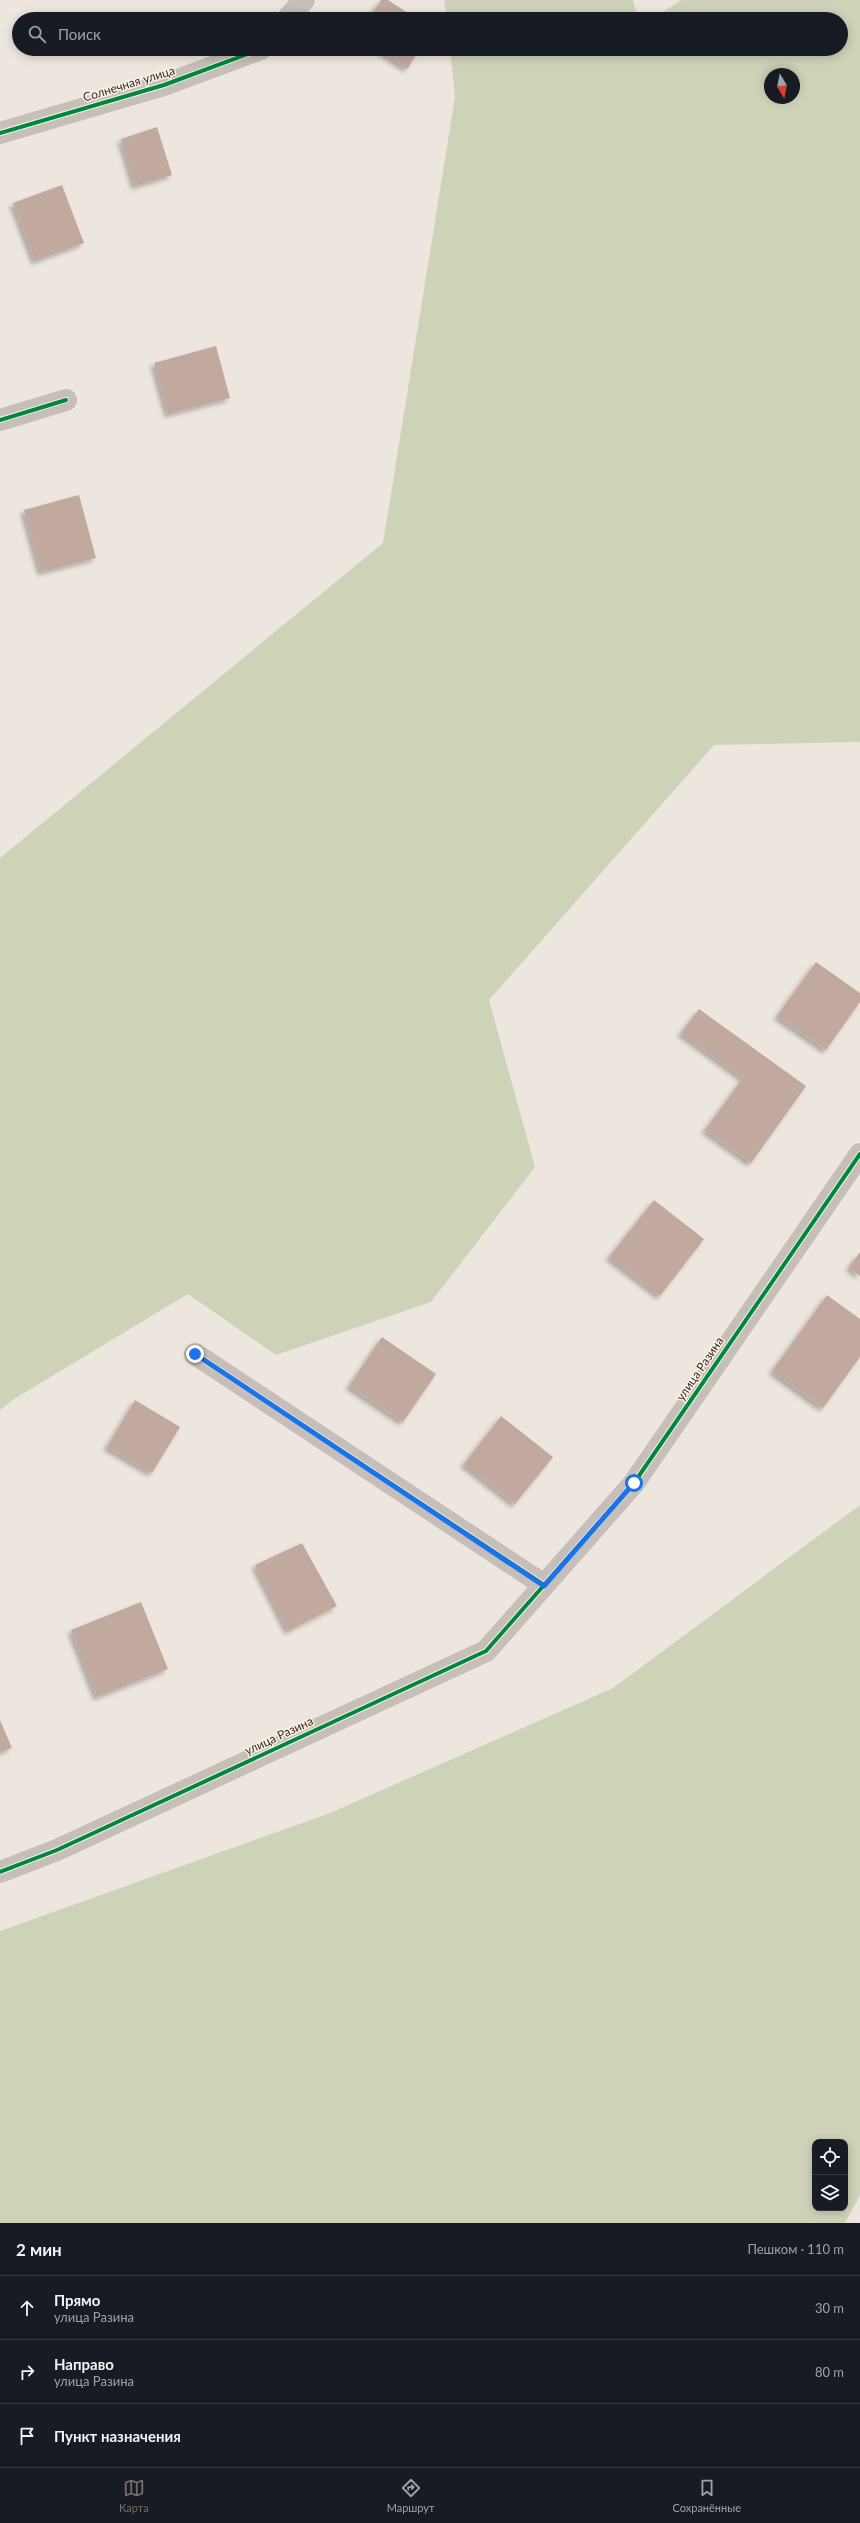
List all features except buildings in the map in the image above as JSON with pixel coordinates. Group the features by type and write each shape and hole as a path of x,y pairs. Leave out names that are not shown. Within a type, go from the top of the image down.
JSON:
{"street":[{"path":"293,12 304,0"},
{"name":"Солнечная улица","path":"0,133 164,85 242,56"},
{"path":"0,420 66,400"},
{"name":"улица Разина","path":"0,1872 57,1850 486,1651 634,1483 860,1154"},
{"path":"195,1354 544,1586"}],"green space":[{"path":"444,0 633,0 636,12 446,12"},
{"path":"681,0 860,0 860,742 714,745 489,1000 535,1167 431,1302 276,1355 188,1294 14,1399 0,1410 0,858 383,543 455,97 451,56 848,56 848,12 663,12"},
{"path":"860,1505 860,2195 845,2223 0,2223 0,1931 330,1813 613,1688"}],"cycle path":[{"path":"0,133 164,85 242,56"},
{"path":"0,420 66,400"},
{"path":"0,1872 57,1850 486,1651 634,1483 860,1154"},
{"path":"195,1354 544,1585"}],"route":[{"path":"195,1354 544,1586 634,1483"}]}
